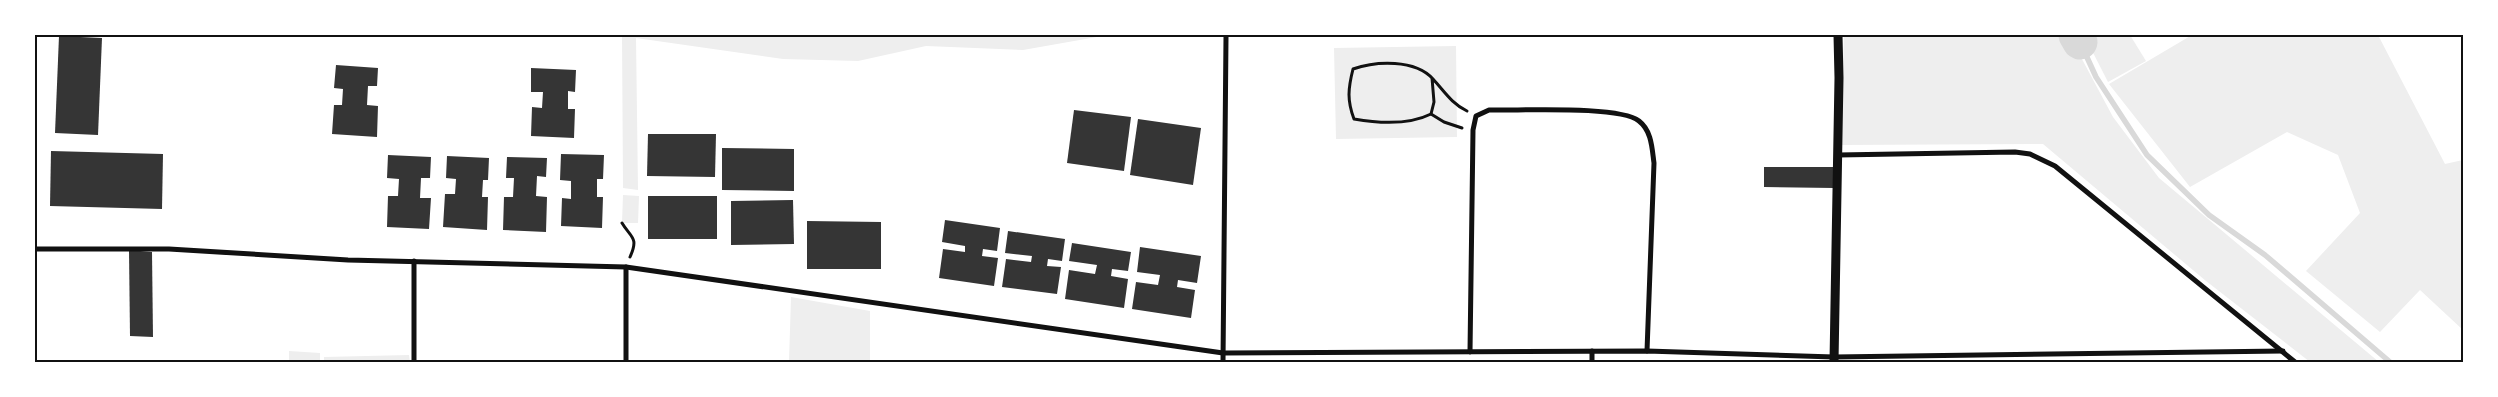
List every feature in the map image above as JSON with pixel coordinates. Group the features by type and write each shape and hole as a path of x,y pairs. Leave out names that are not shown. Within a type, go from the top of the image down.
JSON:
{"street":[{"path":"1834,360 1839,78 1838,35"},
{"path":"1223,362 1226,37"},
{"path":"1470,352 1473,130 1476,116 1488,110 1616,112 1638,120 1645,128 1651,142 1654,163 1647,351"},
{"path":"1838,155 2016,152 2030,154 2055,166 2295,362"},
{"path":"35,249 169,249 348,260 626,267 1223,353 1647,351 1834,360 2283,351"},
{"path":"414,261 414,362"},
{"path":"626,267 626,362"},
{"path":"1592,351 1592,362"}],"path":[{"path":"1431,114 1418,120 1368,121 1354,119 1348,103 1353,70 1363,65 1409,66 1421,69 1432,78 1450,99 1476,116"},
{"path":"1431,114 1434,102 1432,78"},
{"path":"1431,114 1457,127 1473,130"},
{"path":"622,223 633,236 635,246 626,267"}],"shaded area":[{"path":"622,35 1108,35 1023,50 926,46 858,61 783,59 636,38 638,190 623,188"},
{"path":"1844,35 2058,35 2076,48 2113,117 2159,178 2379,362 2310,362 2206,281 2043,144 1840,145"},
{"path":"2084,35 2130,35 2146,61 2108,82"},
{"path":"2192,35 2378,35 2445,164 2463,160 2463,330 2420,290 2380,332 2306,271 2360,213 2338,155 2287,132 2190,187 2109,84"},
{"path":"1456,46 1457,137 1336,139 1334,48"},
{"path":"623,195 639,196 638,223 622,223"},
{"path":"791,297 870,311 870,362 789,362"},
{"path":"289,351 320,353 320,362 289,362"},
{"path":"409,355 410,362 324,362 324,357"}],"building":[{"path":"59,36 102,38 98,135 55,133"},
{"path":"336,65 378,68 377,86 368,86 367,105 378,106 377,137 332,134 334,105 342,105 343,89 334,88"},
{"path":"531,68 576,70 575,92 568,91 568,109 575,109 574,138 531,136 532,107 542,108 543,92 531,92"},
{"path":"1074,110 1131,117 1124,171 1067,163"},
{"path":"1138,119 1201,128 1193,185 1130,175"},
{"path":"648,134 716,134 715,177 647,176"},
{"path":"722,148 794,149 794,191 722,190"},
{"path":"51,151 163,154 162,209 50,206"},
{"path":"561,154 604,155 603,179 597,179 597,197 603,197 602,228 561,226 562,198 571,199 571,181 560,180"},
{"path":"388,155 431,157 430,178 421,178 420,198 431,198 429,229 387,227 388,196 398,196 399,179 387,178"},
{"path":"447,156 489,158 488,180 483,180 482,197 488,197 487,230 443,227 445,194 455,194 456,179 446,178"},
{"path":"507,157 547,158 546,177 537,176 536,196 547,197 546,232 503,230 504,197 513,197 514,178 506,178"},
{"path":"1764,167 1834,167 1834,188 1764,187"},
{"path":"648,196 717,196 717,239 648,239"},
{"path":"793,200 794,244 731,245 731,201"},
{"path":"945,220 1000,228 997,251 983,249 982,256 998,258 994,286 939,278 943,249 965,252 965,246 942,242"},
{"path":"807,221 881,222 881,269 807,269"},
{"path":"1008,231 1065,239 1062,261 1048,259 1047,266 1061,267 1057,294 1002,287 1006,259 1031,262 1032,256 1005,253"},
{"path":"1072,243 1131,252 1128,271 1112,269 1111,276 1128,279 1124,308 1065,299 1069,270 1095,274 1097,265 1069,261"},
{"path":"1140,247 1201,256 1197,283 1178,280 1177,287 1195,290 1191,318 1132,309 1136,282 1158,285 1160,275 1137,272"},
{"path":"129,250 152,252 153,337 130,336"}],"waterway":[{"path":"2069,35 2080,42 2096,77 2147,155 2209,215 2265,255 2390,362"},
{"path":"2076,35 2080,42"}]}
